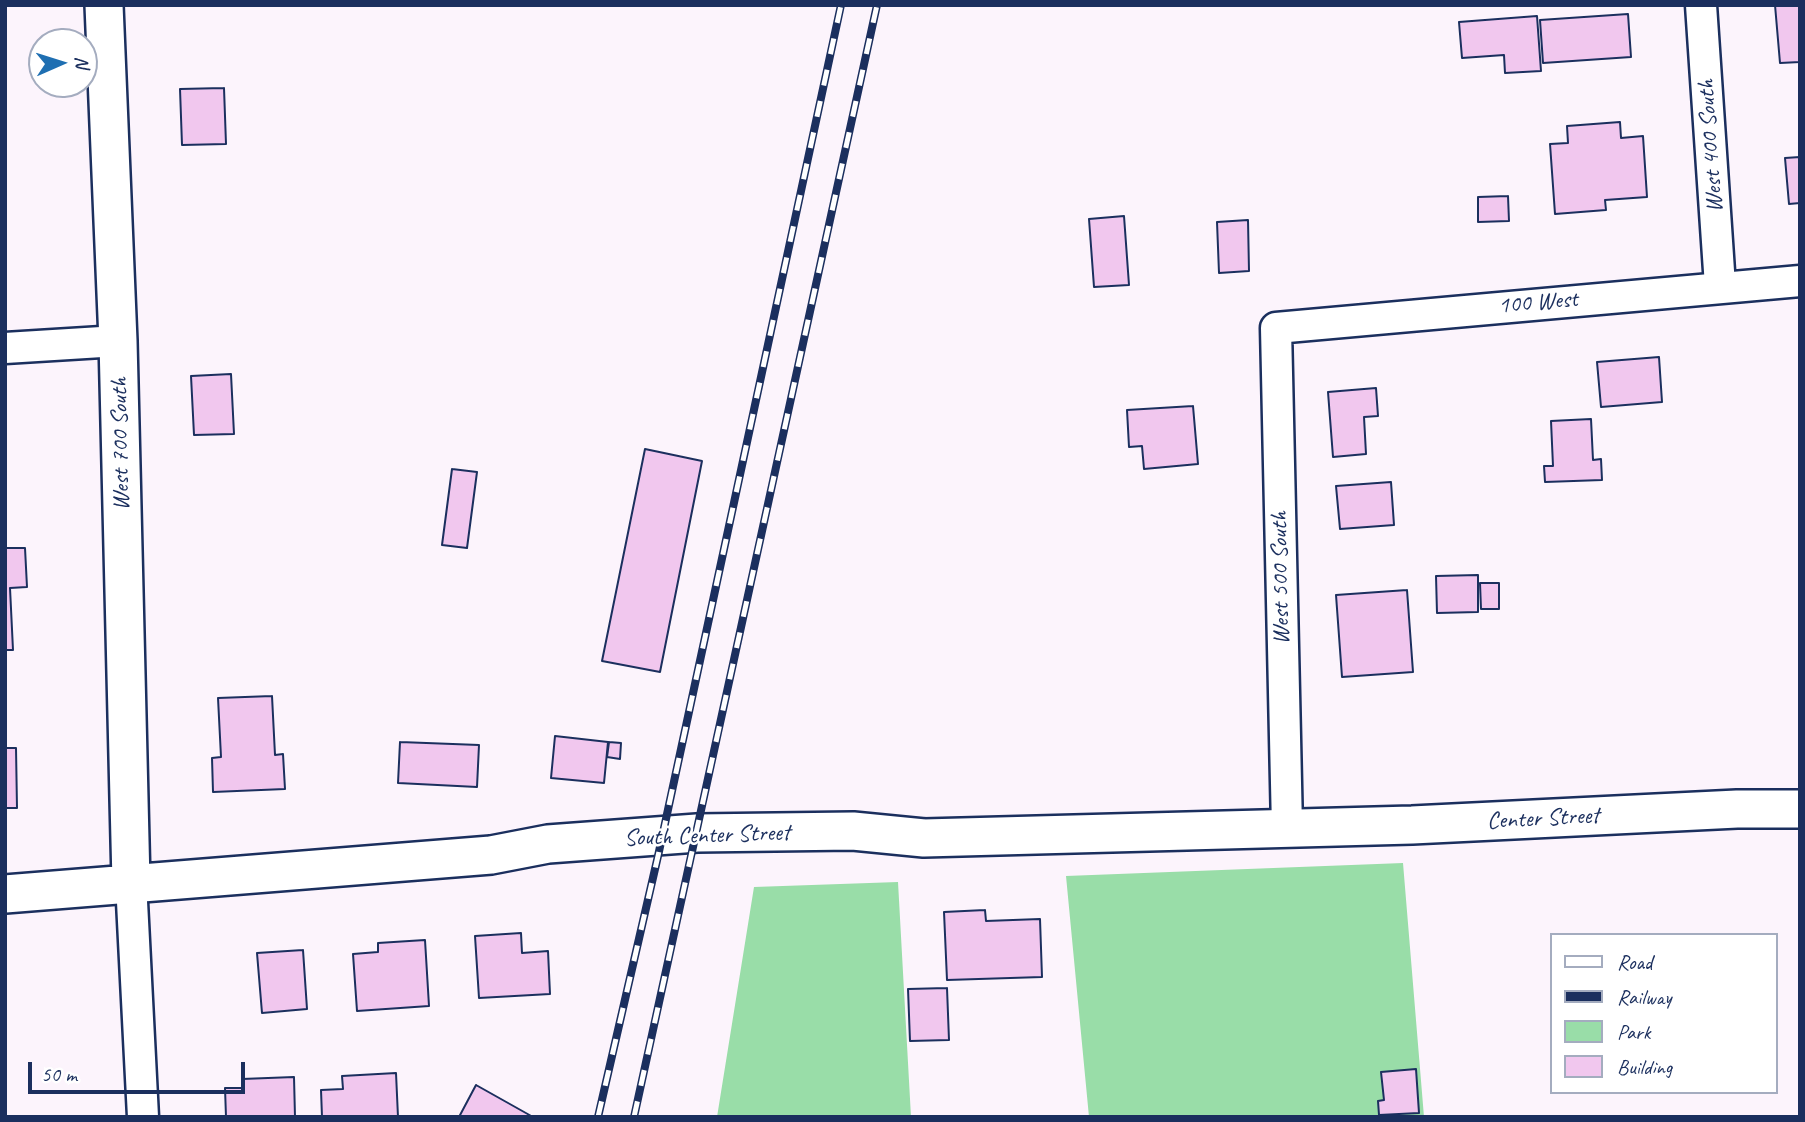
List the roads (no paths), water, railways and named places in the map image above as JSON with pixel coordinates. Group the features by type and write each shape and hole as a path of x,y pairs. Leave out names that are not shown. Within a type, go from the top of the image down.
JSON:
{"street":[{"name":"West 700 South","path":"104,5 118,341 131,882"},
{"name":"West 400 South","path":"1701,5 1720,286"},
{"name":"100 West","path":"1276,328 1720,286 1800,281"},
{"name":"West 500 South","path":"1276,328 1287,828"},
{"path":"5,348 118,341"},
{"name":"Center Street","path":"1287,828 1737,808 1800,809"},
{"name":"South Center Street","path":"131,882 491,855 555,861 854,850 924,838 1287,828"},
{"path":"5,894 131,882 143,1117"}],"railway":[{"path":"598,1117 658,856 841,5"},
{"path":"634,1117 877,5"}]}
